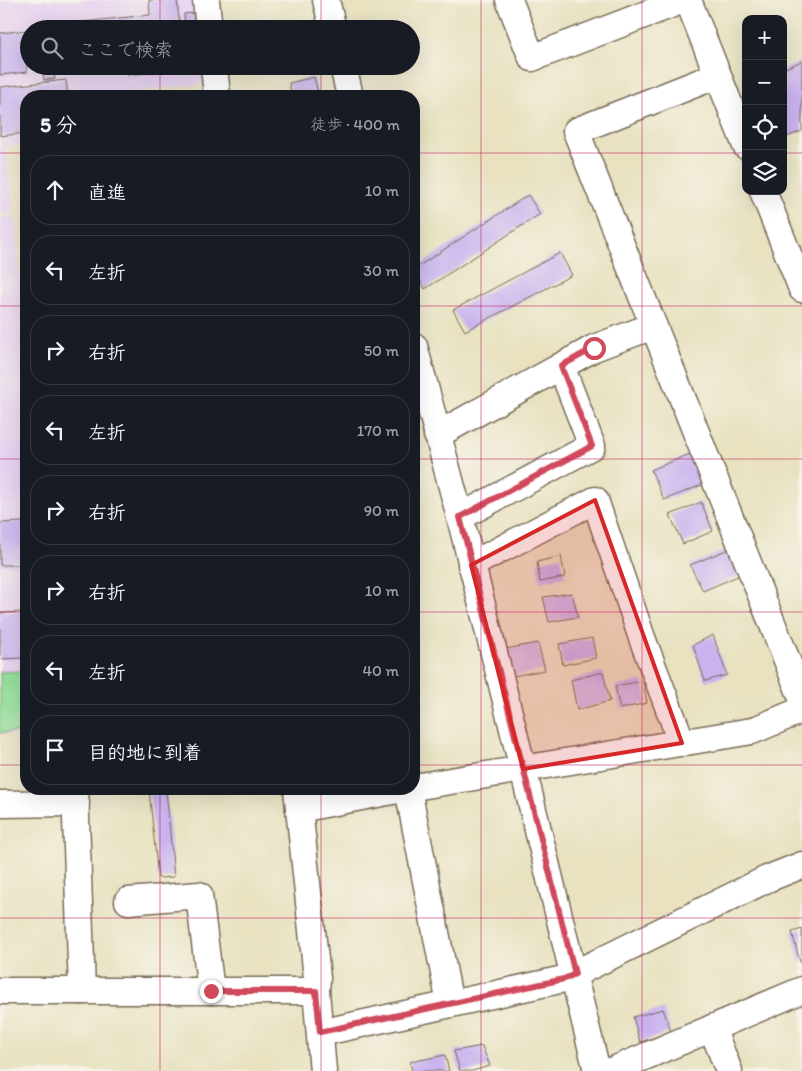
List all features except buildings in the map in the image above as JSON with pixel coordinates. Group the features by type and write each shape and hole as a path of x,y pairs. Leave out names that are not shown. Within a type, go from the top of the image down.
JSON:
{"street":[{"path":"206,0 209,20"},
{"path":"326,0 331,20"},
{"path":"510,0 532,58 691,1 742,136"},
{"path":"215,75 216,90"},
{"path":"345,75 349,90"},
{"path":"718,75 576,131 802,698"},
{"path":"766,195 802,289"},
{"path":"428,429 561,366 594,348 653,326"},
{"path":"460,517 592,446 561,366"},
{"path":"420,382 428,429 460,517 575,974 597,1071"},
{"path":"471,565 594,500 642,638 682,743"},
{"path":"420,786 752,731 802,710"},
{"path":"324,1071 316,991 317,978 298,799 340,795"},
{"path":"409,795 450,1004"},
{"path":"0,804 76,796 82,991"},
{"path":"320,1032 564,979 767,879 802,866"},
{"path":"128,902 199,895 211,991"},
{"path":"611,1071 802,990"},
{"path":"0,991 316,991"},
{"path":"712,1028 729,1071"}],"highlighted area":[{"path":"595,500 682,743 523,769 471,565"}],"shaded area":[{"path":"0,0 198,0 200,20 20,20 20,75 206,75 206,84 150,90 20,90 20,145 6,147 14,213 0,215"},
{"path":"15,216 20,273 20,735 0,734 0,218"}],"green space":[{"path":"20,671 20,732 0,733 0,672"}],"route":[{"path":"211,991 316,991 320,1032 564,979 575,974 460,517 592,446 561,366 594,348"}]}
